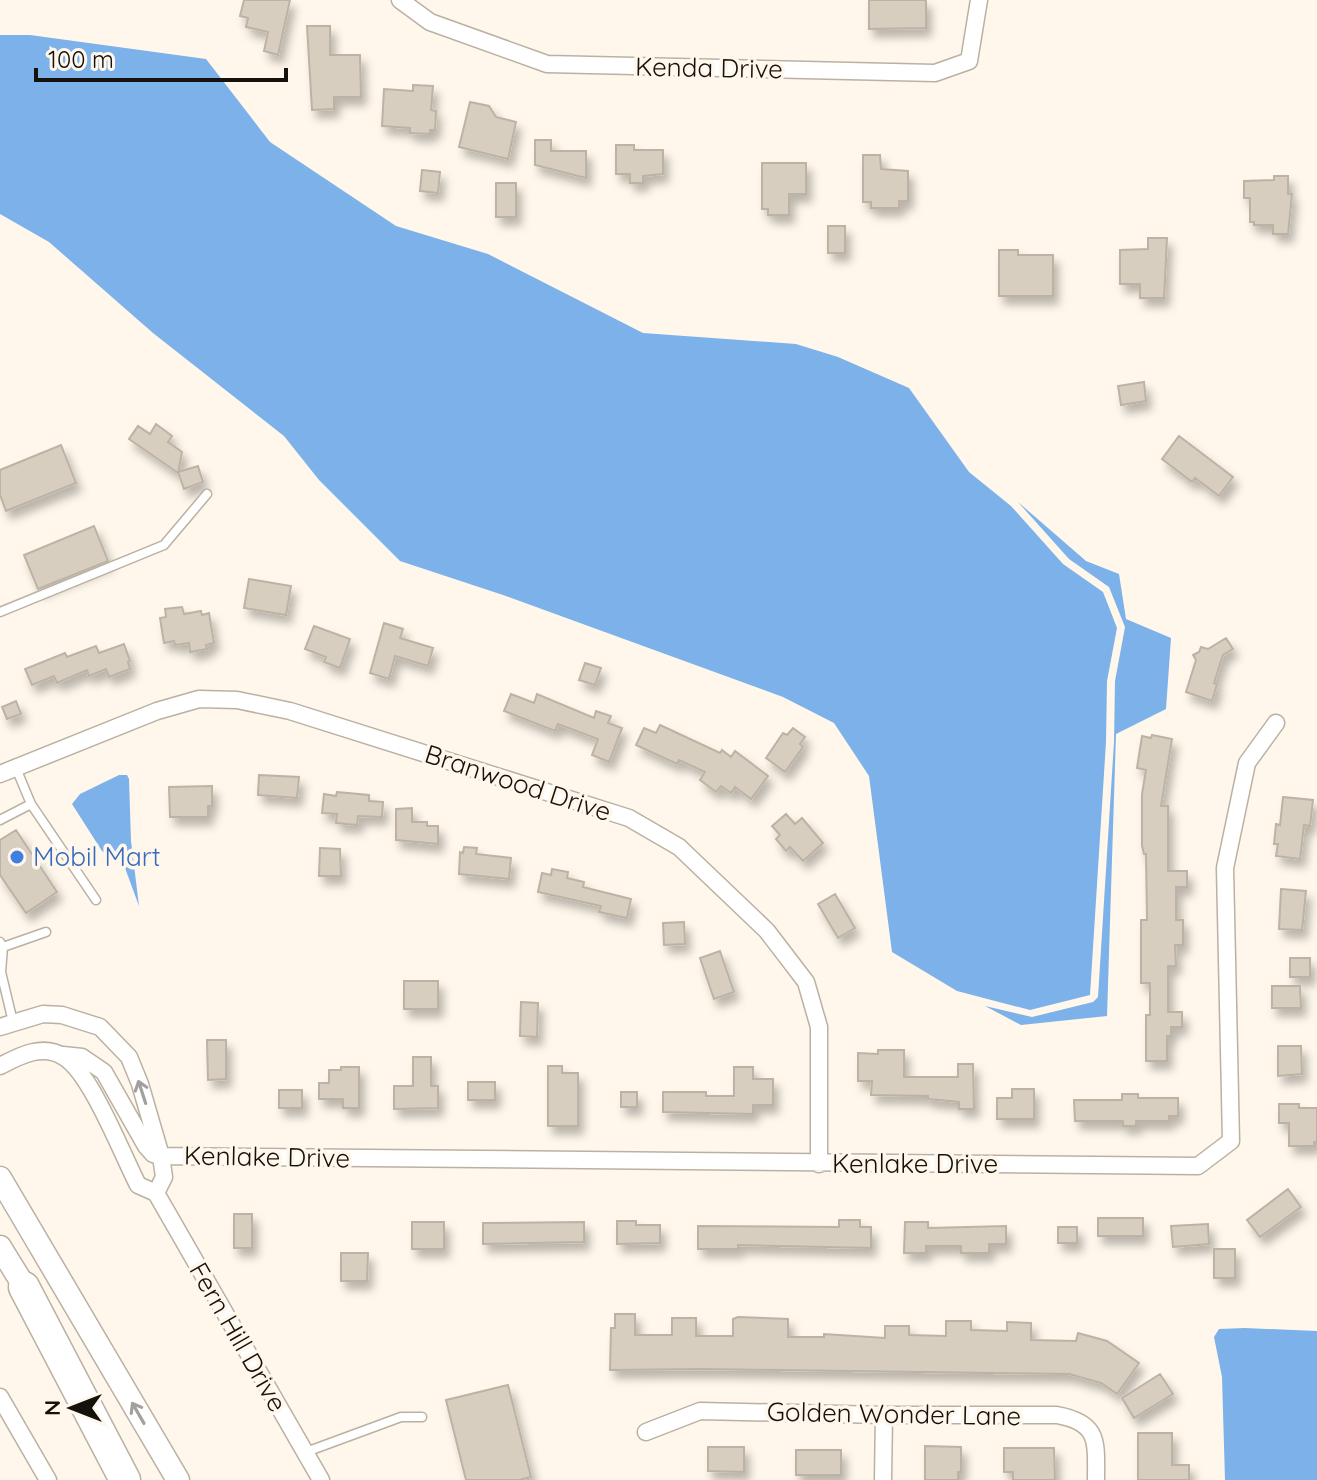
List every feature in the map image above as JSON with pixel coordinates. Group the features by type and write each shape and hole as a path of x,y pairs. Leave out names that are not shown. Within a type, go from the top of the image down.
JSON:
{"highway":[{"path":"24,1287 125,1480"}],"main road":[{"path":"0,1178 178,1480"},
{"path":"0,1247 137,1480"}],"street":[{"name":"Kenda Drive","path":"400,0 430,22 547,64 935,73 969,61 979,0"},
{"name":"Branwood Drive","path":"8,771 157,711 199,699 237,700 290,711 629,818 679,847 767,931 806,982 819,1027 819,1164"},
{"name":"Kenlake Drive","path":"161,1156 1198,1166 1231,1141 1225,868 1247,763 1276,723"},
{"path":"7,1024 43,1014 62,1015 100,1027 129,1057 161,1156 164,1177 156,1193"},
{"path":"0,1066 25,1053 37,1051 82,1057 92,1062 104,1072 146,1146 153,1154 161,1156"},
{"name":"Fern Hill Drive","path":"63,1055 81,1073 138,1185 156,1193 321,1480"},
{"path":"0,1397 48,1480"},
{"name":"Golden Wonder Lane","path":"646,1432 700,1411 1057,1415 1077,1419 1090,1429 1096,1446 1096,1480"},
{"path":"883,1480 884,1415"}],"lane":[{"path":"0,612 164,545 207,494"},
{"path":"8,771 96,900"},
{"path":"0,820 31,804"},
{"path":"7,1024 1,972 2,944 46,932"},
{"path":"305,1452 401,1417 422,1417"}],"water":[{"path":"0,35 30,35 206,59 270,142 396,226 488,254 643,333 796,344 838,357 909,388 969,472 1011,506 1063,564 1103,592 1117,628 1107,681 1090,995 1030,1010 957,991 892,952 869,776 834,723 783,697 503,595 400,561 319,480 284,436 153,333 49,242 0,214"},
{"path":"1018,502 1086,561 1119,574 1126,619 1171,638 1166,709 1116,734 1107,1016 1021,1025 985,1006 1032,1017 1093,1002 1098,997 1115,681 1125,627 1109,587 1069,559"},
{"path":"119,775 127,775 129,779 131,841 139,906 125,868 102,851 72,804 80,794"},
{"path":"1219,1329 1317,1331 1317,1480 1225,1480 1222,1377 1214,1337"}],"building":[{"path":"244,0 290,0 278,55 264,51 268,32 246,27 248,18 240,16"},
{"path":"869,0 926,0 926,28 869,29"},
{"path":"307,26 330,26 330,55 360,55 361,97 334,97 334,109 312,110"},
{"path":"413,85 433,86 431,110 436,111 435,130 430,130 430,134 410,133 410,128 382,126 384,89 413,91"},
{"path":"470,102 489,106 496,117 516,122 508,159 459,147"},
{"path":"535,140 551,140 551,151 586,151 586,178 535,165"},
{"path":"616,145 634,145 634,150 663,150 663,174 643,176 643,183 630,183 630,174 616,174"},
{"path":"863,155 880,155 881,169 908,171 908,201 899,201 899,208 871,208 871,202 863,202"},
{"path":"762,163 806,163 806,194 789,194 789,215 768,215 768,209 762,209"},
{"path":"422,170 440,172 438,193 420,191"},
{"path":"1274,176 1288,176 1288,194 1292,194 1288,234 1273,234 1273,225 1254,225 1250,222 1250,198 1244,198 1244,181 1274,180"},
{"path":"496,183 516,183 516,217 496,217"},
{"path":"828,226 845,226 845,253 828,253"},
{"path":"1148,238 1167,238 1164,298 1140,298 1140,284 1120,284 1120,250 1148,249"},
{"path":"999,250 1018,250 1018,255 1053,255 1053,296 999,296"},
{"path":"1144,382 1146,401 1121,405 1118,386"},
{"path":"156,424 172,436 168,442 182,452 178,473 129,439 138,426 150,434"},
{"path":"1179,436 1233,477 1219,496 1195,478 1192,482 1162,459"},
{"path":"61,445 76,483 6,511 0,495 0,470"},
{"path":"198,466 203,482 184,489 178,472"},
{"path":"94,526 108,561 38,589 24,555"},
{"path":"249,579 291,586 286,615 244,608"},
{"path":"182,607 184,614 209,613 214,643 206,645 207,649 190,652 189,643 164,643 160,618 166,617 165,609"},
{"path":"384,623 403,629 400,638 433,648 428,666 395,656 389,679 370,673"},
{"path":"314,626 350,639 340,668 324,662 326,657 305,649"},
{"path":"1226,638 1233,649 1223,655 1212,701 1186,692 1196,660 1193,655 1201,647 1208,649"},
{"path":"124,644 130,669 109,677 106,669 89,676 87,670 57,683 54,676 32,685 25,669 65,653 67,657 96,646 99,653"},
{"path":"585,663 601,668 595,685 579,680"},
{"path":"511,694 534,703 537,694 594,718 596,711 611,716 608,723 622,728 609,762 592,755 598,739 558,724 555,731 504,711"},
{"path":"16,701 21,714 7,719 2,707"},
{"path":"660,725 720,753 722,750 731,757 735,751 768,776 751,799 735,787 731,793 721,786 716,792 700,780 705,772 679,760 677,764 636,745 644,728 656,733"},
{"path":"793,728 805,737 800,744 803,747 785,772 766,758 783,733 787,735"},
{"path":"1152,735 1172,739 1161,806 1168,806 1168,871 1187,871 1187,887 1176,887 1176,920 1183,920 1183,945 1175,945 1176,966 1168,966 1168,1012 1182,1012 1182,1027 1171,1027 1171,1036 1167,1036 1167,1061 1146,1061 1150,983 1141,983 1141,920 1147,920 1146,854 1142,846 1142,794 1146,770 1137,768 1142,736 1151,738"},
{"path":"259,775 299,777 297,798 258,795"},
{"path":"212,786 212,806 208,806 208,817 170,817 169,787"},
{"path":"337,792 369,795 369,801 383,802 382,817 358,816 357,825 336,823 337,814 322,813 324,794 336,796"},
{"path":"1283,797 1313,800 1310,826 1304,825 1300,859 1276,856 1276,824 1280,825"},
{"path":"412,808 412,822 438,826 438,844 396,840 396,809"},
{"path":"786,814 795,824 802,818 823,843 803,861 790,847 786,851 776,839 780,835 772,826"},
{"name":"Mobil Mart","path":"16,830 57,892 26,913 0,875 0,840"},
{"path":"464,847 477,848 476,854 511,858 509,879 459,874 460,852 463,853"},
{"path":"320,848 340,849 341,876 319,876"},
{"path":"552,869 568,872 567,878 584,882 583,887 631,899 627,918 599,912 601,906 538,892 542,873 551,875"},
{"path":"1281,889 1306,891 1302,930 1279,929"},
{"path":"835,894 855,928 838,938 818,904"},
{"path":"684,922 685,944 664,945 663,923"},
{"path":"720,951 734,992 714,999 700,958"},
{"path":"1290,958 1310,958 1310,977 1290,977"},
{"path":"404,981 438,981 438,1009 404,1009"},
{"path":"1272,986 1300,986 1301,1008 1272,1008"},
{"path":"521,1002 538,1003 537,1037 520,1036"},
{"path":"207,1040 226,1040 226,1079 208,1080"},
{"path":"1278,1046 1301,1046 1302,1074 1278,1076"},
{"path":"878,1050 904,1050 904,1077 958,1077 958,1064 973,1064 974,1109 959,1109 959,1102 928,1099 928,1096 871,1095 872,1081 858,1081 858,1053 878,1054"},
{"path":"413,1057 431,1057 431,1086 438,1086 438,1108 394,1109 394,1086 413,1086"},
{"path":"548,1066 562,1066 562,1073 578,1073 578,1126 548,1126"},
{"path":"341,1067 359,1067 359,1108 343,1108 343,1099 319,1099 319,1083 329,1083 329,1070 341,1070"},
{"path":"734,1067 753,1067 753,1079 773,1079 773,1105 753,1105 753,1114 663,1112 663,1092 706,1092 706,1096 734,1096"},
{"path":"468,1082 495,1082 495,1100 468,1100"},
{"path":"1012,1089 1034,1089 1034,1119 997,1119 997,1098 1012,1098"},
{"path":"279,1090 302,1090 302,1108 279,1108"},
{"path":"621,1092 637,1092 637,1107 621,1107"},
{"path":"1122,1094 1138,1094 1138,1098 1178,1098 1178,1116 1169,1116 1169,1121 1136,1121 1136,1126 1123,1126 1123,1121 1075,1121 1074,1100 1122,1100"},
{"path":"1279,1104 1317,1108 1317,1142 1314,1146 1289,1146 1289,1123 1279,1123"},
{"path":"1288,1189 1301,1207 1260,1237 1247,1220"},
{"path":"234,1214 252,1214 252,1248 234,1248"},
{"path":"1098,1218 1143,1218 1143,1236 1098,1236"},
{"path":"839,1220 860,1220 860,1227 871,1227 871,1248 738,1245 738,1249 698,1249 698,1226 839,1227"},
{"path":"617,1221 660,1225 660,1243 617,1244"},
{"path":"412,1222 444,1222 444,1249 412,1249"},
{"path":"584,1222 584,1242 483,1244 483,1223"},
{"path":"905,1222 928,1222 928,1228 1006,1226 1006,1244 989,1244 989,1253 961,1253 961,1246 926,1246 926,1253 904,1253"},
{"path":"1208,1224 1209,1244 1173,1247 1171,1226"},
{"path":"1058,1227 1077,1227 1077,1243 1058,1243"},
{"path":"1214,1249 1235,1249 1235,1278 1214,1278"},
{"path":"341,1253 368,1253 367,1281 341,1281"},
{"path":"615,1314 635,1314 635,1335 672,1335 672,1318 696,1318 696,1336 733,1336 733,1319 738,1317 788,1319 788,1337 824,1337 824,1334 885,1338 885,1326 909,1326 909,1335 946,1336 946,1321 971,1321 971,1330 1007,1331 1007,1322 1031,1323 1031,1340 1076,1341 1078,1333 1107,1341 1139,1363 1117,1394 1101,1383 1069,1374 610,1370 611,1328 615,1328"},
{"path":"1160,1374 1173,1394 1134,1418 1122,1398"},
{"path":"508,1385 531,1477 519,1480 466,1480 446,1400"},
{"path":"1138,1433 1172,1433 1172,1465 1189,1465 1189,1480 1138,1480"},
{"path":"925,1446 961,1447 958,1480 925,1480"},
{"path":"708,1447 744,1447 744,1472 708,1471"},
{"path":"1004,1448 1054,1448 1055,1480 1013,1480 1013,1472 1004,1472"},
{"path":"796,1450 841,1450 841,1475 796,1475"}],"place":[{"name":"Mobil Mart","path":"17,857"}]}
